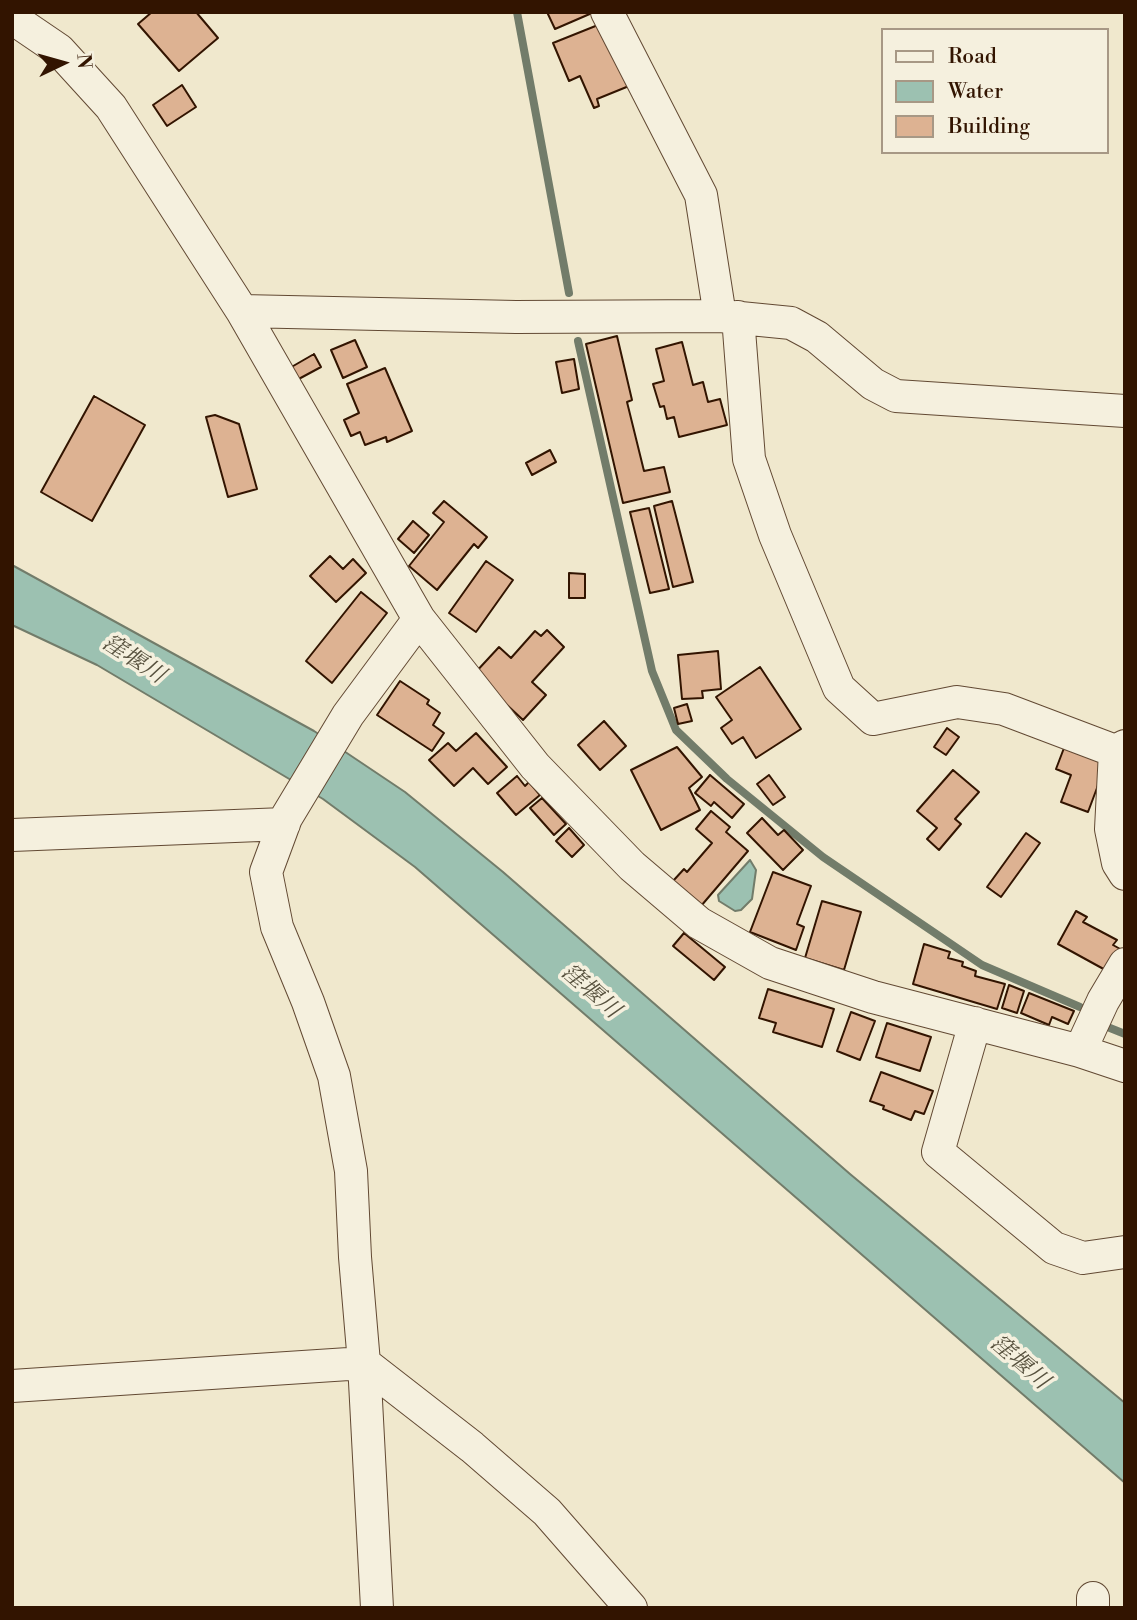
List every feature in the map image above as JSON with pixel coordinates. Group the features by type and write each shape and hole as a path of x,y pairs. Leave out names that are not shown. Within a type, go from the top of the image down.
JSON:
{"street":[{"path":"607,12 701,195 729,317 749,459 775,535 839,688 873,719 957,702 1004,709 1120,748 1111,829 1118,863 1125,874"},
{"path":"12,18 59,50 111,107 242,311 419,619 535,766 632,866 699,923 770,963 873,997 1080,1051 1125,1066"},
{"path":"242,311 516,317 729,317 791,323 817,337 873,384 896,396 1125,411"},
{"path":"377,1608 351,1171 334,1076 308,1002 276,927 266,872 285,821 348,715 419,619"},
{"path":"12,835 285,821"},
{"path":"1080,1051 1103,1001 1125,964"},
{"path":"975,1023 938,1152 1054,1248 1083,1258 1125,1252"},
{"path":"12,1386 364,1363 472,1447 547,1512 631,1608"}],"water":[{"name":"窪堰川","path":"12,565 314,731 405,792 503,872 850,1174 1125,1403 1125,1483 415,867 323,799 97,665 12,625"},
{"path":"750,860 756,870 752,899 741,910 735,911 719,901 718,895"}],"building":[{"path":"152,12 196,12 218,38 179,71 138,24"},
{"path":"547,12 591,12 592,13 555,29"},
{"path":"603,23 629,86 597,99 599,106 594,108 580,76 569,81 553,43"},
{"path":"182,85 196,107 167,126 153,105"},
{"path":"617,336 632,400 627,402 644,471 664,467 670,492 623,503 586,344"},
{"path":"355,340 367,367 343,378 331,350"},
{"path":"682,342 693,385 703,382 708,402 720,399 727,425 679,437 674,417 667,419 653,384 664,381 656,349"},
{"path":"314,354 321,367 295,381 288,369"},
{"path":"574,359 579,389 562,393 556,362"},
{"path":"385,368 412,431 387,442 386,437 365,445 360,432 351,436 344,420 359,413 347,384"},
{"path":"94,396 145,425 92,521 41,492"},
{"path":"215,415 239,424 257,489 228,497 206,417"},
{"path":"550,450 556,462 532,475 526,463"},
{"path":"444,501 487,537 478,548 474,544 437,590 409,566 444,522 433,513"},
{"path":"672,501 693,582 673,587 654,506"},
{"path":"649,508 669,589 650,593 630,512"},
{"path":"413,521 429,535 414,553 398,539"},
{"path":"330,556 343,569 353,559 366,573 336,602 310,576"},
{"path":"486,561 513,580 476,632 449,613"},
{"path":"569,573 585,574 585,598 569,598"},
{"path":"361,592 387,613 332,683 306,661"},
{"path":"547,630 564,647 532,682 546,695 523,720 474,674 499,647 511,658 535,631 541,636"},
{"path":"718,651 721,689 702,691 703,698 682,699 678,655"},
{"path":"760,667 801,729 756,758 743,737 732,744 721,728 732,720 716,697"},
{"path":"400,681 429,700 427,704 440,713 433,725 444,733 432,751 377,715"},
{"path":"687,704 692,721 678,724 674,708"},
{"path":"604,721 626,746 600,770 578,745"},
{"path":"947,728 959,737 946,755 934,747"},
{"path":"476,733 507,767 488,784 473,768 454,786 429,760 448,743 456,751"},
{"path":"677,747 702,777 689,788 700,810 661,830 631,770"},
{"path":"1064,748 1106,764 1088,812 1061,802 1071,775 1056,769"},
{"path":"953,770 979,792 955,819 961,824 939,850 927,839 937,828 917,811"},
{"path":"710,775 744,804 732,818 714,802 711,806 695,793"},
{"path":"769,775 785,797 773,805 757,784"},
{"path":"517,776 525,786 529,782 540,795 516,815 497,793"},
{"path":"542,798 566,824 554,835 530,808"},
{"path":"711,811 730,827 726,832 748,851 701,906 673,881 684,869 687,872 712,843 696,829"},
{"path":"762,818 778,835 784,830 803,850 783,870 747,833"},
{"path":"569,828 584,845 572,857 556,841"},
{"path":"1026,833 1040,843 1001,897 987,887"},
{"path":"773,872 811,886 797,924 804,927 796,950 750,932"},
{"path":"822,901 861,912 844,970 805,958"},
{"path":"1076,911 1087,917 1083,922 1117,940 1113,945 1122,950 1109,972 1058,944"},
{"path":"684,933 725,967 714,980 673,946"},
{"path":"924,944 950,952 948,958 963,962 962,966 976,971 975,976 1005,984 997,1009 913,984"},
{"path":"1009,985 1024,991 1017,1013 1002,1008"},
{"path":"768,989 834,1009 822,1047 773,1032 776,1023 759,1018"},
{"path":"1029,993 1074,1011 1068,1024 1052,1017 1049,1025 1021,1013"},
{"path":"851,1012 875,1021 860,1060 837,1051"},
{"path":"887,1023 931,1037 920,1071 876,1057"},
{"path":"881,1072 933,1091 924,1114 915,1111 911,1120 870,1101"}],"waterway":[{"path":"517,12 569,293"},
{"path":"578,341 652,671 676,730 727,779 823,857 982,965 1080,1007"},
{"path":"1110,1028 1125,1034"}]}
